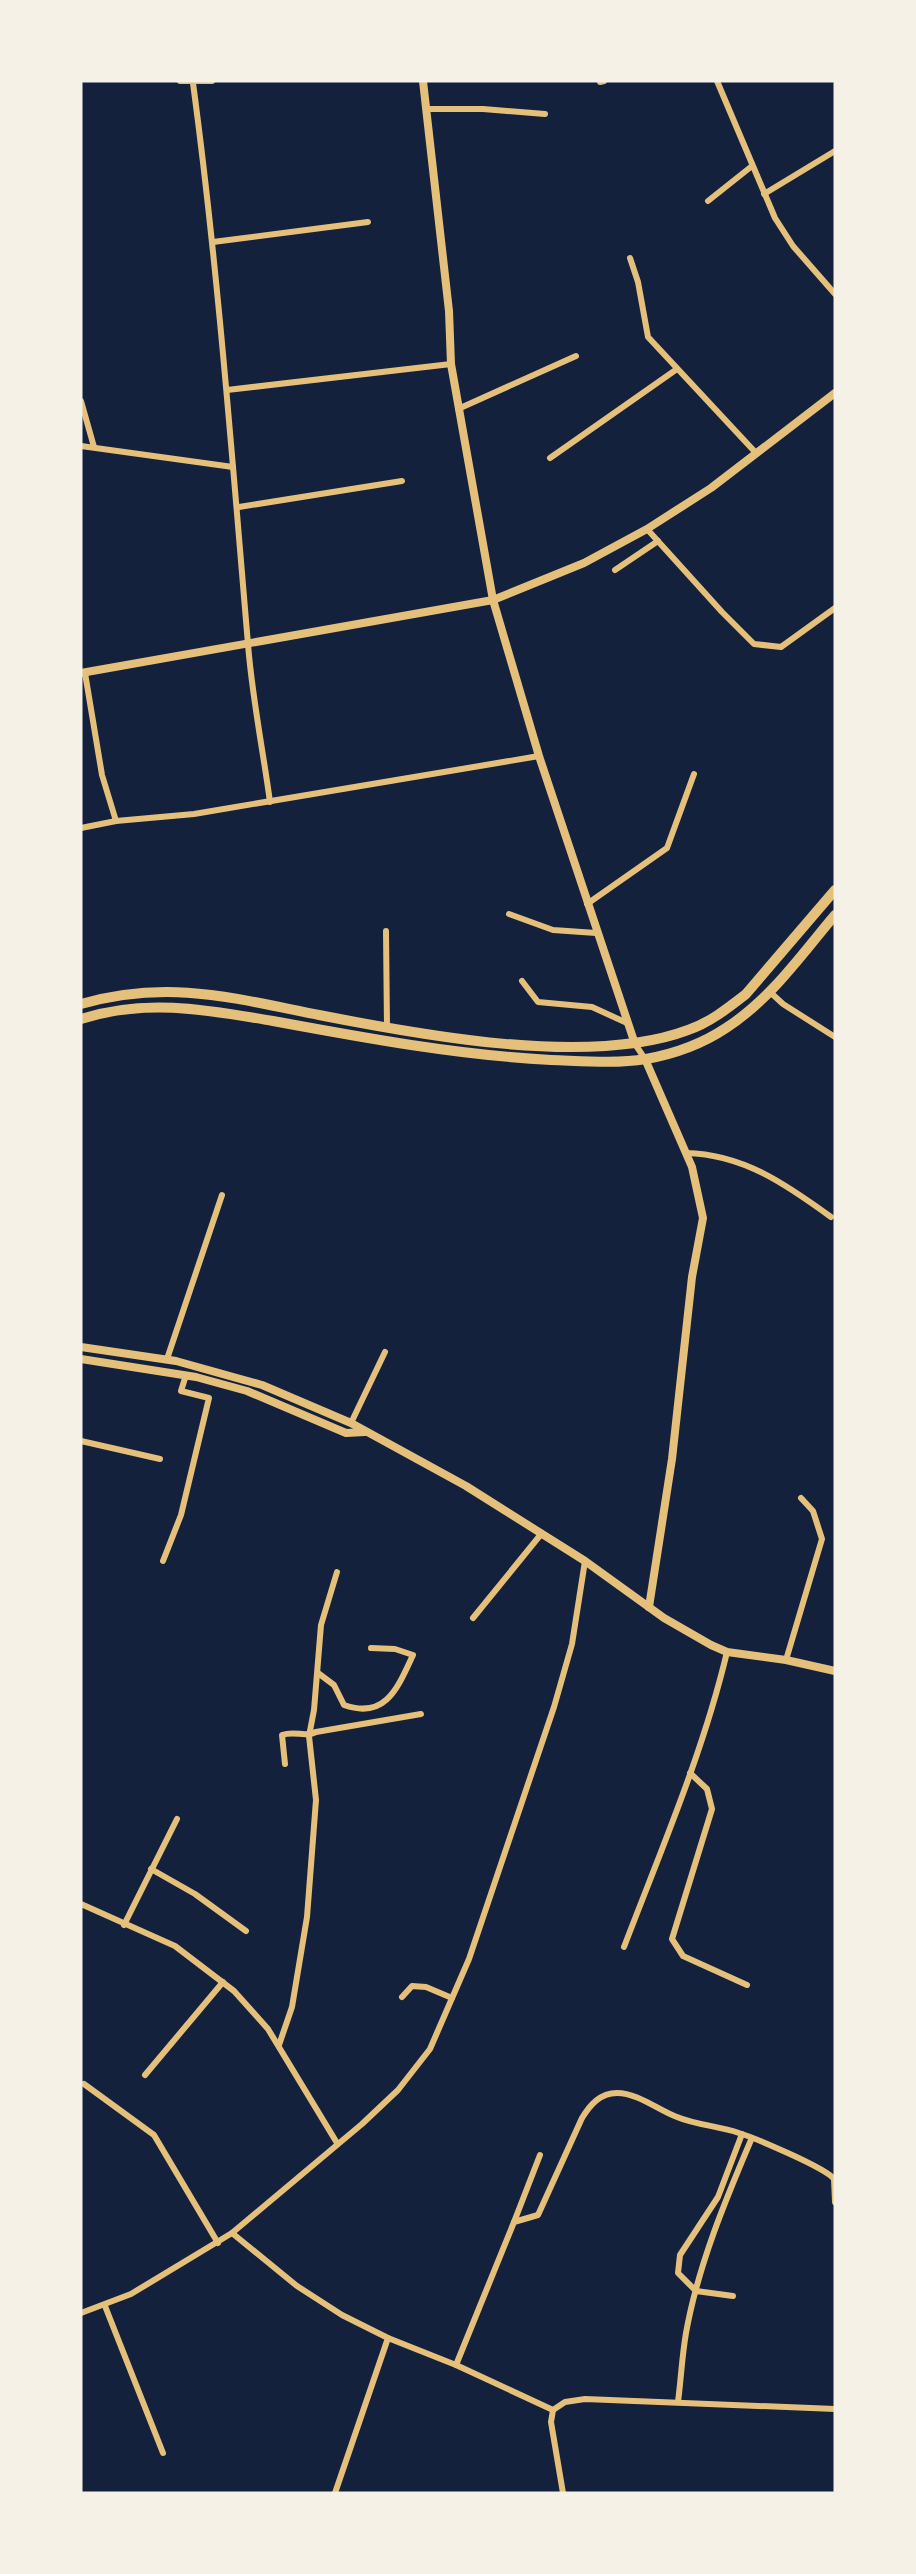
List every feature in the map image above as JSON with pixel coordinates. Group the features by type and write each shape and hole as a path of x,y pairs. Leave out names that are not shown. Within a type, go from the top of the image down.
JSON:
{"main road":[{"path":"81,1004 114,995 165,990 221,996 387,1027 468,1039 548,1045 635,1044 689,1030 731,1006 746,994 835,890"},
{"path":"81,1019 130,1008 198,1008 404,1045 466,1053 581,1061 645,1059 684,1049 723,1030 770,992 835,915"}],"street":[{"path":"180,81 193,83 212,81"},
{"path":"423,81 449,311 451,364 457,409 479,509 493,600 539,756 596,933 635,1044 645,1059 686,1154 695,1179 703,1218 693,1277 672,1459 649,1607"},
{"path":"717,81 775,218 793,246 835,294"},
{"path":"193,83 213,242 238,507 248,644 270,802"},
{"path":"426,110 483,109 546,114"},
{"path":"764,194 835,151"},
{"path":"708,201 752,166"},
{"path":"213,242 368,222"},
{"path":"630,258 638,282 648,337 756,453"},
{"path":"457,409 576,356"},
{"path":"227,390 451,364"},
{"path":"550,458 677,369"},
{"path":"116,821 102,776 83,673 493,600 584,563 647,529 711,488 835,393"},
{"path":"81,401 94,447"},
{"path":"81,446 233,467"},
{"path":"238,507 402,481"},
{"path":"647,529 754,644 781,647 835,608"},
{"path":"615,570 658,542"},
{"path":"81,828 116,821 195,814 539,756"},
{"path":"587,904 667,848 694,774"},
{"path":"509,914 553,930 596,933"},
{"path":"386,931 387,1027"},
{"path":"522,981 538,1002 592,1007 627,1023"},
{"path":"770,992 835,1037"},
{"path":"686,1154 715,1155 777,1178 831,1217"},
{"path":"167,1359 222,1195"},
{"path":"81,1347 167,1359 250,1380 351,1423 466,1486 585,1561 649,1607 702,1640 727,1652 786,1660 835,1671"},
{"path":"351,1423 385,1352"},
{"path":"81,1359 186,1375 247,1391 346,1433 365,1432"},
{"path":"163,1562 181,1515 209,1398 181,1391 186,1375"},
{"path":"81,1441 160,1459"},
{"path":"786,1660 822,1539 813,1511 801,1498"},
{"path":"473,1618 542,1533"},
{"path":"81,2313 105,2306 153,2281 232,2233 398,2090 418,2067 430,2049 472,1950 554,1707 572,1644 585,1561"},
{"path":"279,2045 292,2007 307,1917 316,1800 309,1736 318,1673 321,1625 337,1572"},
{"path":"318,1673 334,1685 344,1705 358,1710 378,1707 397,1688 413,1655 395,1649 371,1648"},
{"path":"624,1947 690,1773 719,1687 727,1652"},
{"path":"285,1764 282,1735 290,1732 309,1736 316,1732 421,1714"},
{"path":"690,1773 707,1789 712,1809 672,1940 683,1956 747,1985"},
{"path":"124,1925 177,1819"},
{"path":"151,1869 195,1894 246,1931"},
{"path":"81,1904 175,1946 223,1982 246,2003 279,2045 337,2142"},
{"path":"145,2075 223,1982"},
{"path":"402,1997 412,1986 426,1988 452,1998"},
{"path":"84,2084 154,2135 218,2243"},
{"path":"514,2222 538,2216 582,2118 588,2108 608,2094 631,2096 679,2118 742,2134 812,2163 834,2179 835,2202"},
{"path":"732,2296 696,2291 678,2273 680,2255 718,2198 742,2134"},
{"path":"678,2402 686,2332 696,2291 727,2197 751,2139"},
{"path":"456,2365 540,2155"},
{"path":"232,2233 254,2253 313,2296 388,2338 456,2365 553,2410"},
{"path":"105,2306 163,2452"},
{"path":"335,2493 388,2338"},
{"path":"563,2493 551,2422 553,2410 565,2402 585,2399 835,2409"}]}
